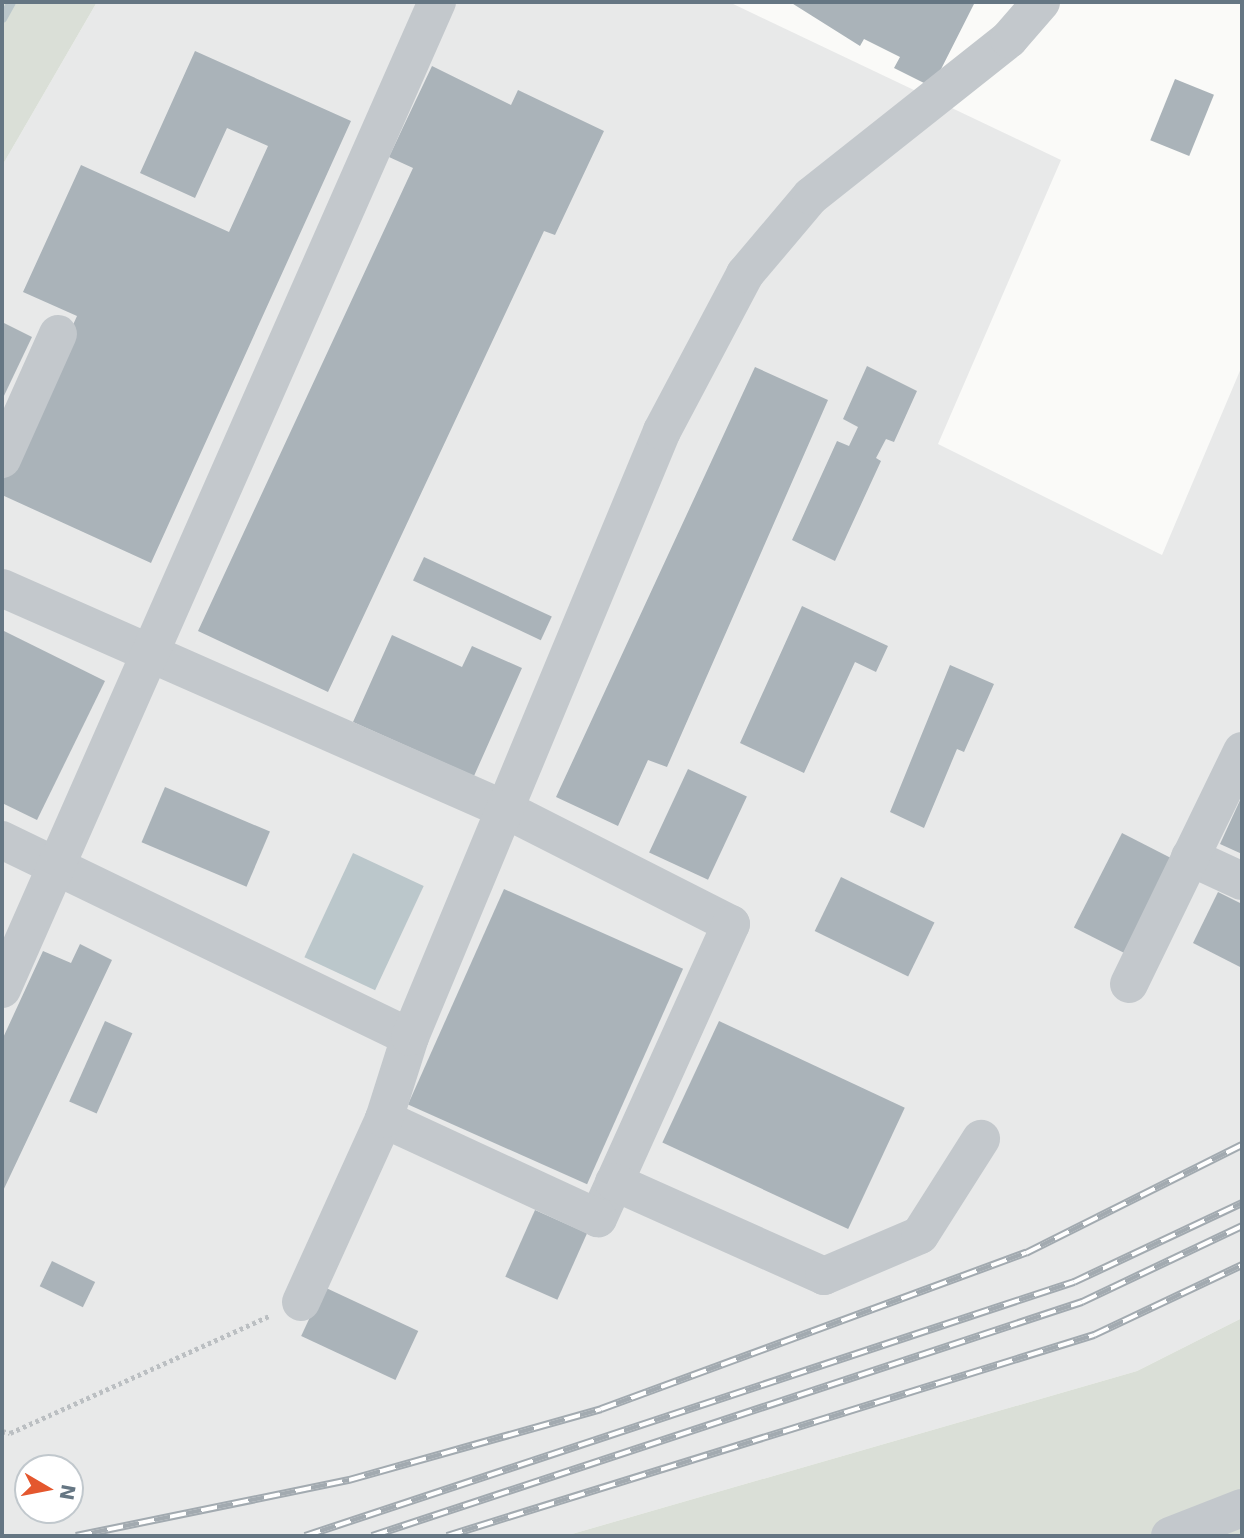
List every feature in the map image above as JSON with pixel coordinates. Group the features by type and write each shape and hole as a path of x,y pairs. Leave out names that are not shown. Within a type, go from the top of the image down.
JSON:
{"street":[{"path":"2,989 437,2"},
{"path":"301,1302 383,1119 410,1037 508,811 662,431 745,274 811,196 1009,39 1041,2"},
{"path":"2,458 58,334"},
{"path":"2,588 149,656 508,811 732,924 598,1218 383,1119"},
{"path":"1129,984 1242,751"},
{"path":"2,840 410,1037"},
{"path":"1190,857 1242,881"},
{"path":"614,1182 824,1276 920,1235 981,1139"},
{"path":"1170,1536 1242,1508"}],"path":[{"path":"2,1431 10,1433 301,1302"}],"shaded area":[{"path":"2,2 97,2 2,166"},
{"path":"97,2 729,2 1061,160 938,444 1162,555 1242,366 1242,1318 1137,1371 565,1536 2,1536 2,166"},
{"path":"353,853 424,886 375,990 304,957"},
{"path":"1242,1318 1242,1536 565,1536 1137,1371"}],"building":[{"path":"790,2 975,2 932,87 894,68 900,57 864,39 860,46"},
{"path":"195,51 351,121 151,563 2,495 2,483 77,316 23,292 81,165 229,232 268,146 227,128 195,198 140,173"},
{"path":"432,66 511,105 518,90 604,131 555,235 544,231 328,692 198,631 413,168 389,157"},
{"path":"1175,79 1214,95 1189,156 1150,140"},
{"path":"2,322 32,337 2,400"},
{"path":"867,366 917,391 894,442 886,439 876,458 881,461 835,561 792,540 837,441 849,446 858,427 843,419"},
{"path":"755,367 828,400 667,767 648,760 618,826 556,797"},
{"path":"424,557 552,617 541,640 413,581"},
{"path":"802,606 888,646 876,672 855,662 804,773 740,743"},
{"path":"2,630 105,681 37,820 2,803"},
{"path":"392,635 462,667 472,646 522,668 474,776 353,722"},
{"path":"950,665 994,684 964,752 957,749 924,828 890,812"},
{"path":"688,769 747,796 708,880 649,852"},
{"path":"165,787 270,832 246,887 142,842"},
{"path":"1242,796 1242,854 1220,844"},
{"path":"1122,833 1172,858 1124,953 1074,927"},
{"path":"841,877 934,923 908,977 815,931"},
{"path":"504,889 683,969 587,1184 408,1105"},
{"path":"1218,892 1242,904 1242,968 1193,943"},
{"path":"80,944 112,960 2,1193 2,1040 43,951 71,963"},
{"path":"105,1021 132,1033 97,1114 69,1101"},
{"path":"719,1021 905,1108 848,1229 662,1142"},
{"path":"535,1210 587,1233 557,1300 505,1277"},
{"path":"52,1261 95,1282 83,1307 40,1286"},
{"path":"324,1287 418,1331 395,1380 301,1336"}],"waterway":[{"path":"2,18 11,2"}],"railway":[{"path":"76,1536 349,1480 601,1409 1026,1253 1242,1145"},
{"path":"305,1536 1074,1282 1242,1203"},
{"path":"372,1536 1082,1302 1242,1226"},
{"path":"447,1536 1094,1335 1242,1265"}]}
